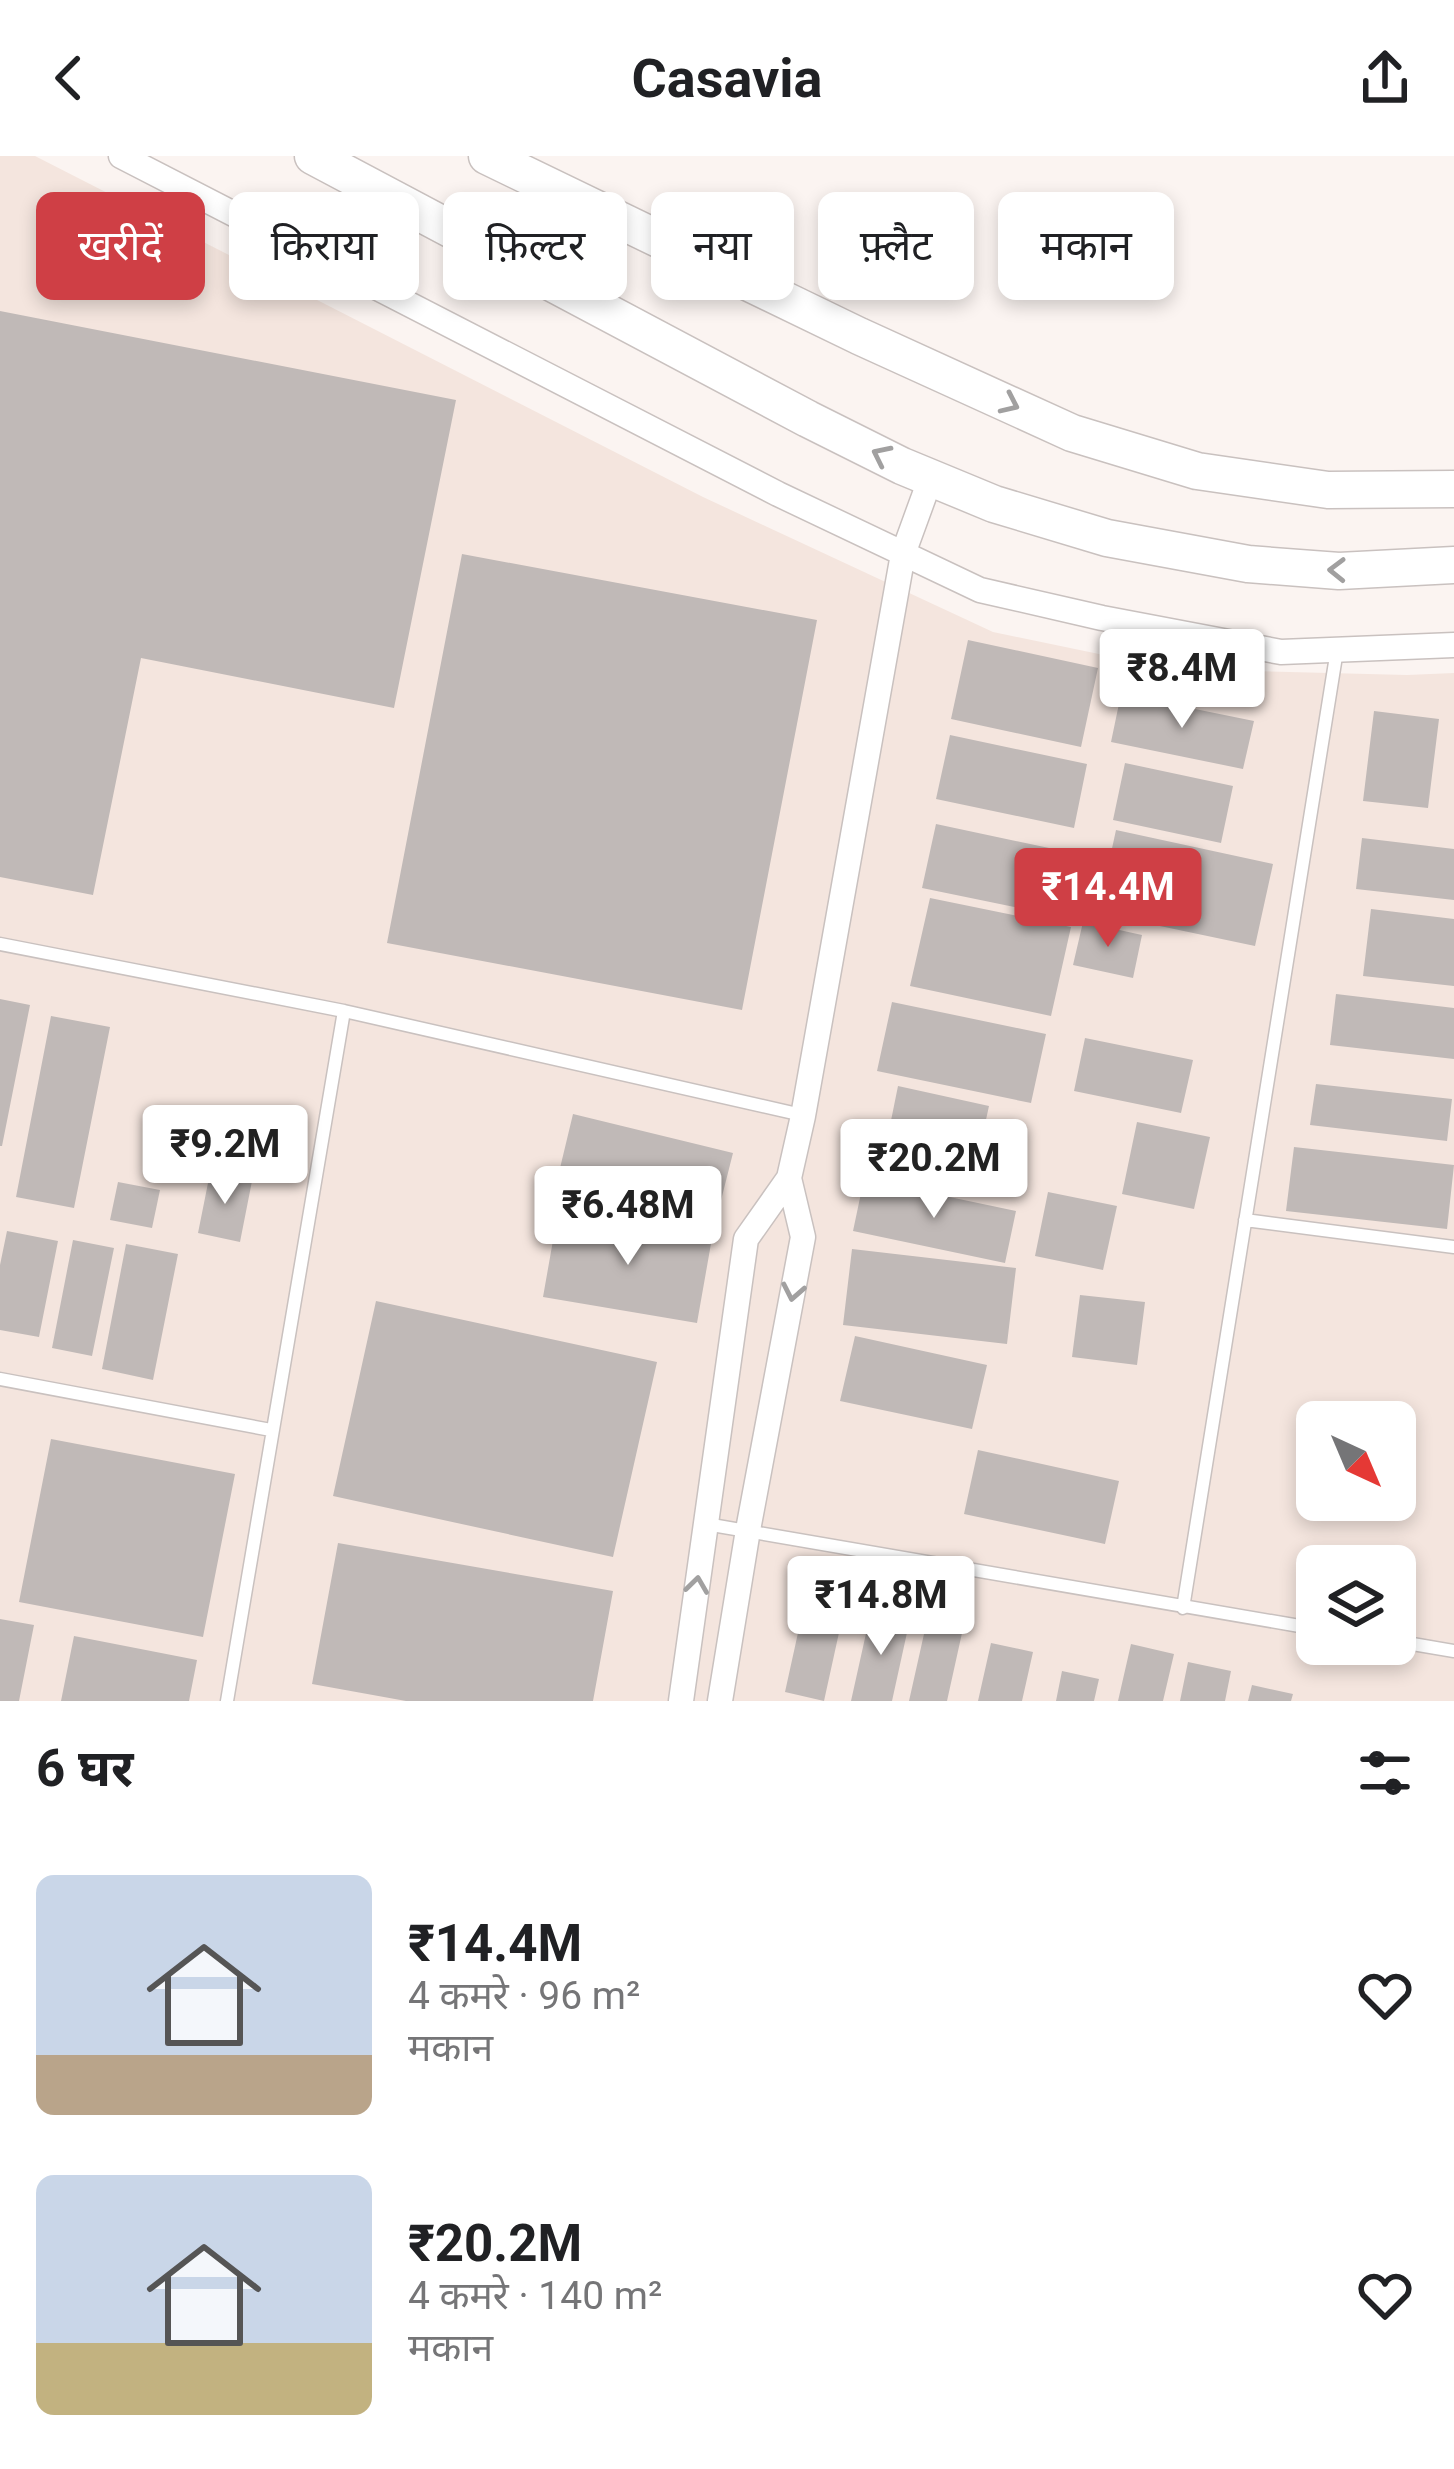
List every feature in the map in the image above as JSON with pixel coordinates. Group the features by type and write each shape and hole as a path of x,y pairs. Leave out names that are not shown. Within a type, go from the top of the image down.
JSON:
{"main road":[{"path":"314,156 808,419 994,504 1107,538 1248,563 1339,572 1454,565"},
{"path":"487,156 1072,433 1197,471 1328,490 1454,489"}],"street":[{"path":"122,156 757,484 980,590 1281,652 1454,645"},
{"path":"681,1701 746,1239 789,1178 903,554 931,478"},
{"path":"720,1701 803,1237 789,1178"}],"lane":[{"path":"1183,1608 1337,649"},
{"path":"0,944 344,1011 803,1116"},
{"path":"226,1701 344,1011"},
{"path":"1245,1220 1454,1247"},
{"path":"0,1379 271,1430"},
{"path":"706,1524 1296,1626"},
{"path":"1416,1645 1454,1651"}],"shaded area":[{"path":"0,156 35,156 106,192 36,192 36,300 205,300 205,243 229,255 229,300 317,300 703,497 993,632 1171,669 1454,673 1454,1701 0,1701"}],"building":[{"path":"0,311 456,400 394,708 141,658 93,895 0,877"},
{"path":"462,554 817,620 742,1010 387,943"},
{"path":"968,640 1098,668 1081,747 951,719"},
{"path":"1121,694 1254,721 1243,769 1111,742"},
{"path":"1374,711 1439,719 1428,808 1363,801"},
{"path":"950,735 1087,764 1074,828 936,799"},
{"path":"1125,763 1233,786 1221,843 1113,820"},
{"path":"936,824 1068,852 1054,915 922,888"},
{"path":"1116,830 1273,864 1255,946 1098,913"},
{"path":"1362,838 1454,849 1454,900 1356,889"},
{"path":"930,898 1071,927 1051,1016 910,986"},
{"path":"1371,909 1454,919 1454,986 1363,976"},
{"path":"1083,922 1142,935 1133,978 1073,965"},
{"path":"1336,994 1454,1008 1454,1059 1330,1045"},
{"path":"0,999 30,1005 2,1146 0,1146"},
{"path":"892,1002 1046,1034 1031,1103 877,1071"},
{"path":"51,1016 110,1027 74,1208 16,1197"},
{"path":"1085,1038 1193,1060 1181,1113 1074,1091"},
{"path":"1316,1084 1452,1099 1447,1141 1310,1125"},
{"path":"898,1086 989,1106 973,1179 883,1160"},
{"path":"573,1114 733,1153 714,1228 555,1189"},
{"path":"1137,1122 1210,1137 1194,1209 1122,1194"},
{"path":"1294,1147 1454,1165 1447,1229 1286,1211"},
{"path":"210,1173 252,1181 240,1242 198,1233"},
{"path":"864,1179 1016,1211 1005,1263 853,1231"},
{"path":"118,1182 160,1190 152,1228 110,1220"},
{"path":"1048,1192 1117,1206 1103,1270 1035,1256"},
{"path":"558,1212 712,1238 697,1323 543,1297"},
{"path":"7,1231 58,1241 39,1337 0,1330 0,1265"},
{"path":"73,1240 114,1248 92,1356 52,1348"},
{"path":"126,1244 178,1254 153,1380 102,1369"},
{"path":"852,1249 1016,1268 1007,1344 843,1325"},
{"path":"1080,1295 1145,1302 1137,1365 1072,1357"},
{"path":"376,1301 657,1362 613,1557 333,1496"},
{"path":"855,1336 987,1365 972,1429 840,1401"},
{"path":"51,1439 235,1474 203,1637 19,1602"},
{"path":"978,1450 1119,1481 1105,1544 964,1514"},
{"path":"338,1543 613,1591 593,1701 406,1701 312,1684"},
{"path":"812,1569 851,1578 824,1701 785,1692"},
{"path":"871,1611 910,1619 892,1701 851,1701"},
{"path":"0,1619 34,1625 19,1701 0,1701"},
{"path":"926,1625 962,1633 947,1701 909,1701"},
{"path":"74,1636 197,1660 189,1701 61,1701"},
{"path":"991,1643 1033,1652 1022,1701 978,1701"},
{"path":"1131,1644 1174,1654 1163,1701 1118,1701"},
{"path":"1188,1662 1231,1671 1225,1701 1180,1701"},
{"path":"1062,1671 1099,1679 1094,1701 1056,1701"},
{"path":"1252,1685 1293,1694 1291,1701 1248,1701"}]}
